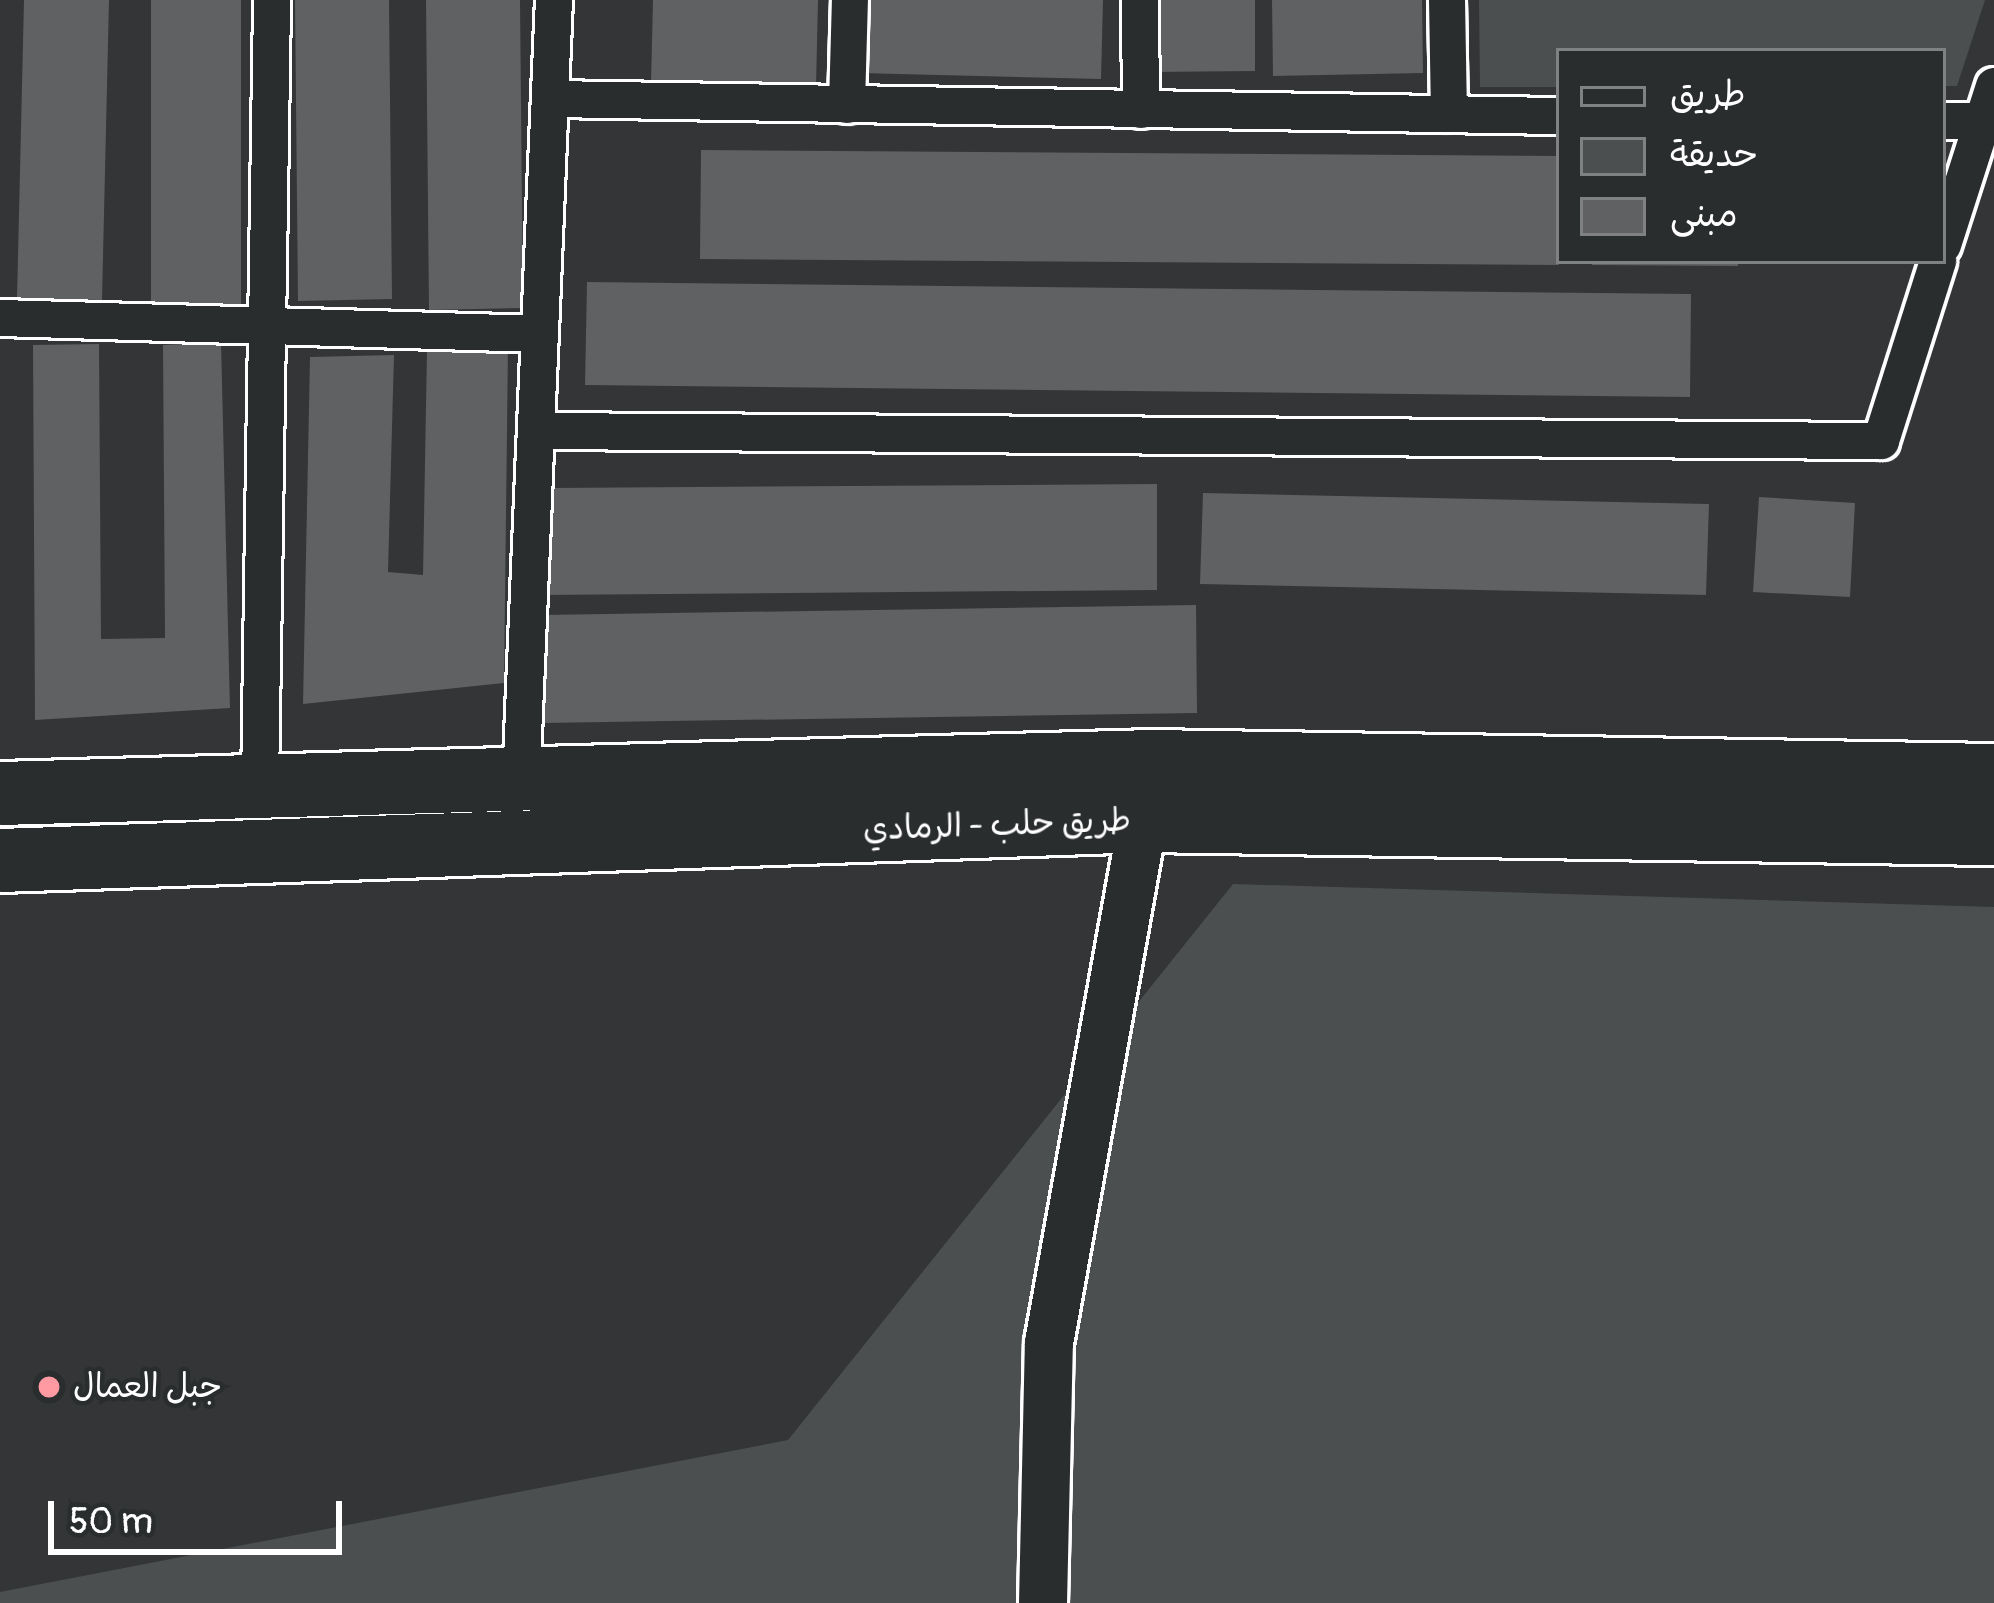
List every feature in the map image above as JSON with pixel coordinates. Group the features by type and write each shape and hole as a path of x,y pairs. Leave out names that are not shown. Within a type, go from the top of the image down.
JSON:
{"highway":[{"name":"طريق حلب - الرمادي","path":"0,793 521,783 1150,761 1994,775"},
{"name":"طريق حلب - الرمادي","path":"0,860 1143,820 1994,833"}],"street":[{"path":"260,785 272,0"},
{"path":"521,783 541,431 539,334 554,0"},
{"path":"847,105 850,0"},
{"path":"1140,0 1141,110"},
{"path":"1447,0 1449,114"},
{"path":"1946,235 1994,86"},
{"path":"552,100 1556,116"},
{"path":"1946,121 1982,121"},
{"path":"541,431 1881,441 1937,264"},
{"path":"0,319 539,334"},
{"path":"1043,1603 1049,1343 1143,820"}],"green space":[{"path":"1479,0 1985,0 1957,86 1946,86 1946,48 1556,48 1556,87 1480,87"},
{"path":"1233,884 1994,907 1994,1603 0,1603 0,1592 788,1440"}],"building":[{"path":"24,0 109,0 102,300 17,299"},
{"path":"151,0 241,0 241,312 151,312"},
{"path":"295,0 389,0 392,299 298,301"},
{"path":"426,0 520,0 523,308 429,310"},
{"path":"653,0 818,0 816,87 651,83"},
{"path":"861,0 1103,0 1101,79 859,73"},
{"path":"1149,0 1255,0 1255,71 1149,72"},
{"path":"1272,0 1422,0 1423,73 1273,76"},
{"path":"701,150 1556,156 1559,265 700,259"},
{"path":"1738,264 1738,266 1592,265"},
{"path":"587,282 1691,294 1690,397 585,385"},
{"path":"221,342 230,708 35,720 33,345 99,344 101,639 165,638 163,345"},
{"path":"508,346 504,683 303,704 310,357 394,355 388,572 423,575 427,350"},
{"path":"1157,484 1157,590 539,595 549,488"},
{"path":"1203,493 1709,504 1706,595 1200,584"},
{"path":"1759,497 1855,503 1850,597 1753,592"},
{"path":"1196,605 1197,713 543,723 542,615"}],"place":[{"name":"جبل العمال","path":"49,1387"}]}
